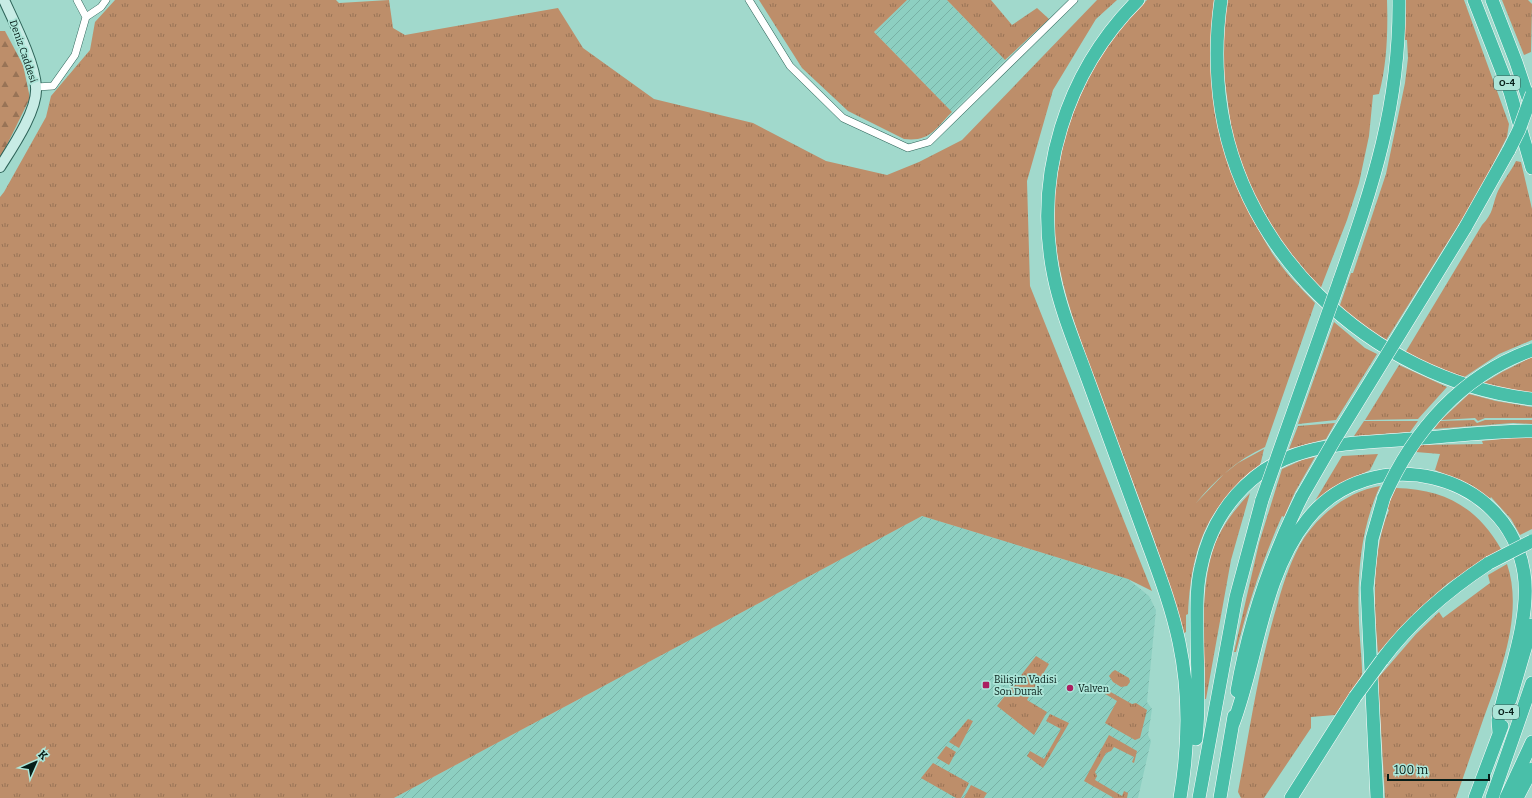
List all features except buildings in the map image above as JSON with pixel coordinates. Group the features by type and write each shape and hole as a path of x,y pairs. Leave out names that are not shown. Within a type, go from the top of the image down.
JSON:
{"highway":[{"path":"1138,0 1119,21 1092,58 1067,107 1054,152 1048,195 1049,246 1054,277 1066,320 1158,571 1175,623 1186,682 1188,735 1180,798"},
{"path":"1221,0 1217,39 1218,83 1230,147 1238,172 1252,203 1276,245 1292,267 1335,311 1364,334 1396,355 1430,372 1455,381 1504,394 1532,399"},
{"path":"1199,798 1236,596 1262,500 1374,178 1388,125 1398,42 1398,0"},
{"name":"O-4","path":"1474,0 1510,92 1532,168"},
{"name":"O-4","path":"1492,0 1516,62 1532,111"},
{"path":"1220,798 1233,724 1239,678 1256,609 1277,549 1302,496 1335,439 1466,228 1519,130 1532,93"},
{"path":"1377,798 1368,583 1372,539 1384,497 1408,450 1426,425 1442,408 1469,384 1488,372 1532,350"},
{"path":"1188,798 1196,736 1197,608 1201,568 1217,522 1237,495 1271,465 1291,456 1324,447 1342,444 1479,433 1532,431"},
{"path":"1233,724 1250,674 1272,589 1285,558 1300,530 1315,511 1344,489 1373,478 1405,473 1434,477 1457,485 1475,495 1499,518 1511,536 1518,551 1524,574 1525,595 1523,616 1498,720 1499,733"},
{"path":"1291,798 1355,697 1397,641 1428,609 1460,582 1489,563 1532,541"},
{"name":"O-4","path":"1475,798 1499,733 1532,625"},
{"name":"O-4","path":"1492,798 1532,683"},
{"path":"1506,798 1532,742"},
{"path":"1517,798 1532,769"}],"main road":[{"name":"Deniz Caddesi","path":"0,167 21,133 35,97 36,87 34,75 20,34 4,0"}],"street":[{"path":"77,0 86,17"},
{"path":"36,87 53,86 76,55 86,17 101,7 106,0"},
{"path":"749,0 790,66 843,118 908,148 930,142 1074,0"}],"shaded area":[{"path":"907,0 947,0 1005,60 952,112 874,32"},
{"path":"922,516 1128,579 1149,596 1156,610 1147,702 1152,709 1148,735 1151,741 1138,798 394,798"}],"green space":[{"path":"115,0 336,0 339,3 389,0 393,28 405,35 558,8 583,48 654,99 753,123 826,161 887,175 919,162 962,140 1097,0 1117,0 1096,19 1053,90 1027,181 1030,286 1152,591 1128,579 922,516 394,798 0,798 0,197 46,117 51,96 90,50 95,22"},
{"path":"759,0 907,0 874,32 952,112 936,129 926,136 913,139 904,139 848,111 802,68"},
{"path":"947,0 991,0 1012,25 1037,8 1049,19 1005,60"},
{"path":"1147,0 1214,0 1211,58 1212,86 1216,114 1230,167 1254,221 1271,251 1286,272 1315,303 1265,447 1245,458 1236,464 1230,470 1238,463 1264,449 1258,470 1253,476 1226,498 1216,510 1202,538 1193,568 1188,614 1186,615 1186,632 1184,633 1152,534 1075,325 1058,261 1056,244 1054,211 1057,178 1064,144 1074,112 1087,81 1104,51 1124,24","holes":["1224,474 1196,503 1211,486"]},
{"path":"1227,0 1387,0 1387,36 1384,71 1379,94 1373,95 1369,136 1359,183 1347,220 1320,290 1283,245 1254,195 1233,140 1223,68 1223,39"},
{"path":"1405,0 1464,0 1509,124 1507,137 1491,168 1493,170 1385,342 1339,308 1351,273 1353,273 1386,174 1405,83 1408,58 1407,40 1404,40"},
{"path":"1502,0 1528,0 1532,4 1531,52 1524,55"},
{"path":"0,31 5,31 23,65 30,98 0,159"},
{"path":"1516,161 1521,162 1532,209 1532,340 1499,354 1463,378 1405,353 1482,225 1489,217 1498,191"},
{"path":"1334,322 1365,348 1377,354 1336,420 1298,424"},
{"path":"1532,357 1532,394 1482,384 1502,372"},
{"path":"1399,365 1447,387 1418,419 1365,420"},
{"path":"1469,394 1496,401 1532,407 1532,418 1485,418 1478,421 1475,418 1441,420"},
{"path":"1474,420 1477,423 1485,420 1532,420 1532,424 1513,423 1434,429 1440,421"},
{"path":"1364,421 1418,421 1410,432 1354,436"},
{"path":"1335,423 1326,439 1289,449 1298,426"},
{"path":"1532,436 1532,529 1520,535 1511,519 1491,497 1490,499 1471,485 1435,470 1440,454 1416,452 1420,445 1483,444 1482,441"},
{"path":"1378,454 1370,470 1334,488 1315,501 1342,456"},
{"path":"1315,457 1295,492 1284,517 1282,516 1256,583 1236,652 1234,652 1259,543 1282,469 1302,460"},
{"path":"1380,486 1368,519 1359,571 1359,627 1362,666 1362,674 1360,679 1335,715 1311,717 1311,728 1264,798 1241,798 1238,792 1265,649 1278,602 1292,561 1304,538 1327,512 1337,504 1357,493"},
{"path":"1396,488 1429,492 1458,503 1481,522 1492,534 1501,549 1447,584 1408,620 1378,653 1375,580 1379,544 1389,510 1387,508"},
{"path":"1250,493 1231,560 1205,699 1204,600 1210,562 1215,544 1226,523"},
{"path":"1507,564 1512,583 1513,603 1508,643 1503,663 1456,798 1385,798 1378,678 1416,634 1439,612 1443,618 1490,583 1488,575"},
{"path":"1036,656 1049,664 1027,700 1047,712 1034,735 997,706"},
{"path":"1115,670 1129,678 1130,682 1127,686 1121,687 1113,682 1109,676"},
{"path":"1100,686 1132,704 1136,703 1147,710 1140,738 1135,740 1105,723 1117,701 1097,689"},
{"path":"1050,714 1069,723 1043,768 1027,756 1030,751 1044,759 1061,729 1046,721"},
{"path":"968,719 973,721 959,748 949,742"},
{"path":"1109,735 1137,751 1134,763 1132,762 1134,757 1114,747 1111,751 1106,753 1095,772 1097,776 1095,780 1122,796 1124,791 1128,793 1127,798 1114,798 1084,781"},
{"path":"946,746 956,752 949,765 937,758"},
{"path":"933,763 969,783 961,798 956,798 921,778"},
{"path":"971,785 987,793 984,798 964,798"}],"place":[{"name":"Bilişim Vadisi Son Durak","path":"986,685"},
{"name":"Valven","path":"1070,688"}]}
